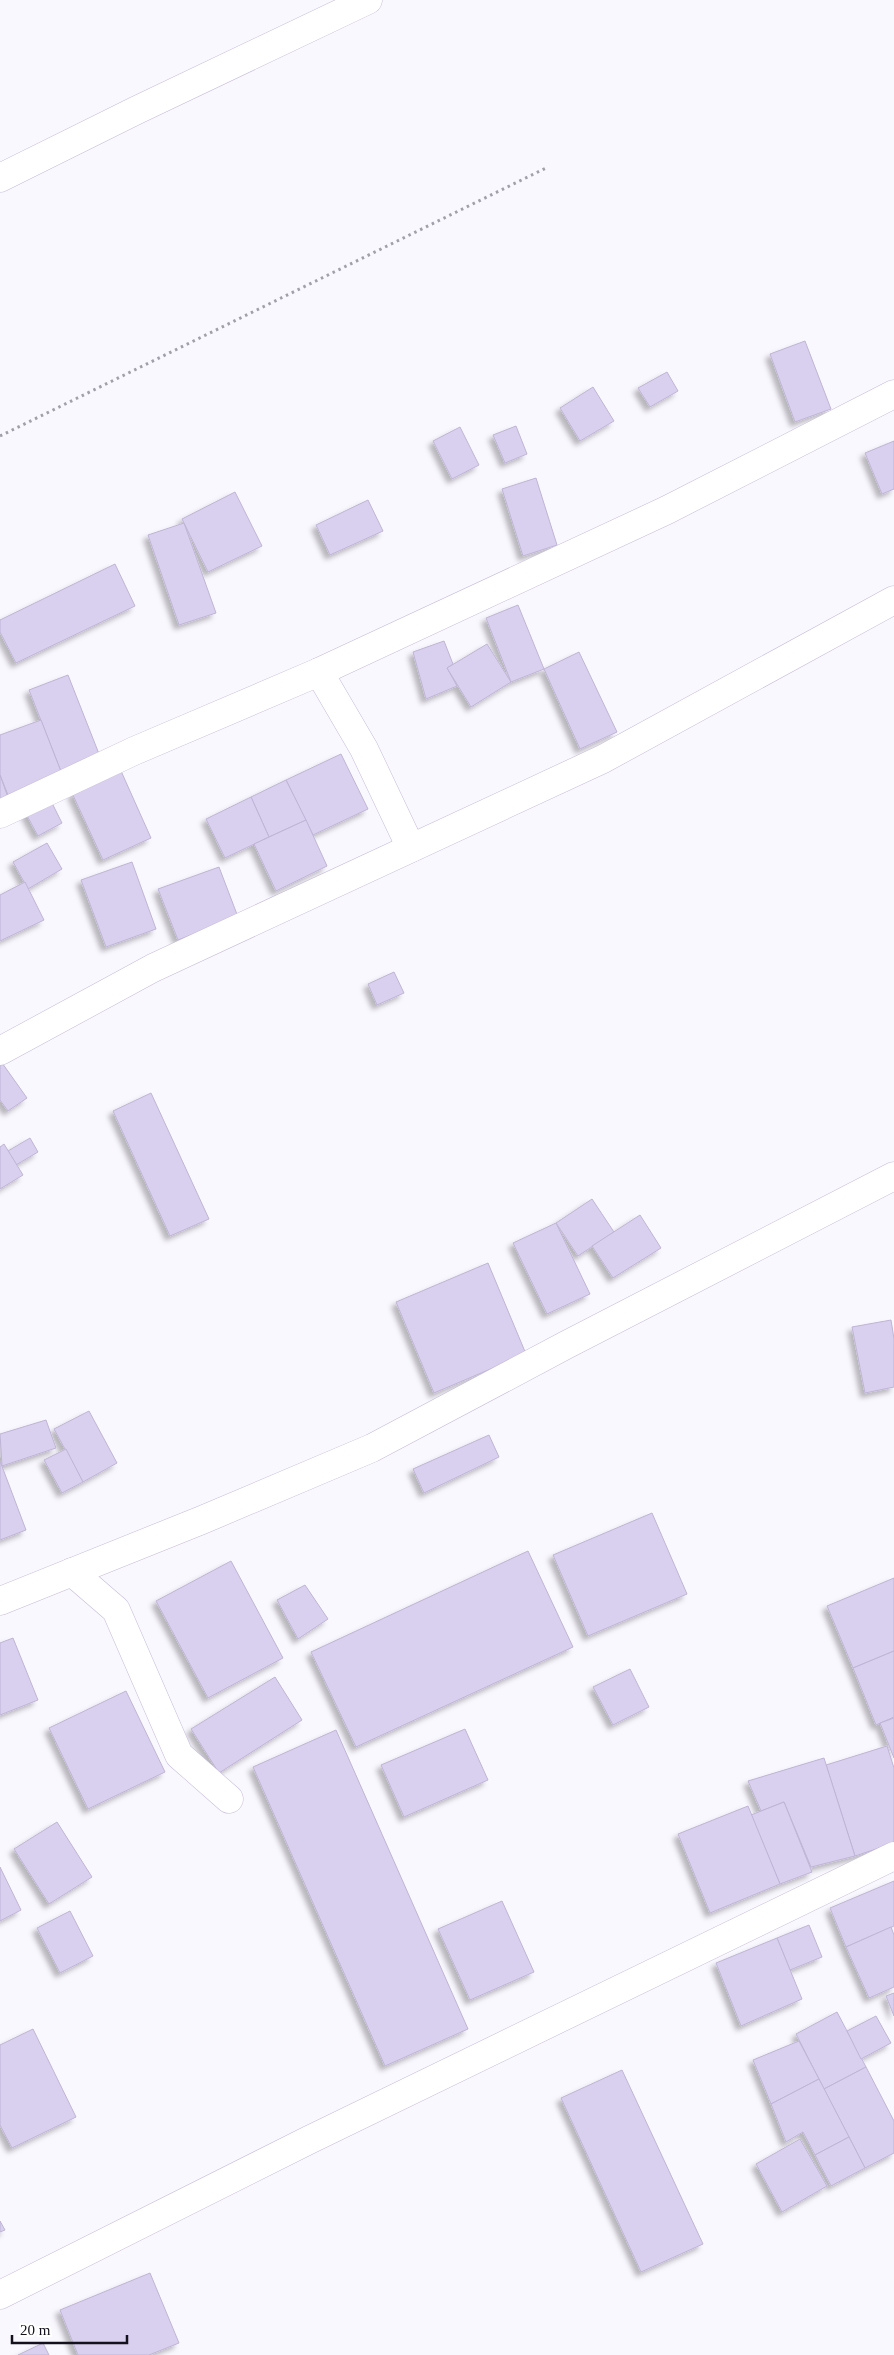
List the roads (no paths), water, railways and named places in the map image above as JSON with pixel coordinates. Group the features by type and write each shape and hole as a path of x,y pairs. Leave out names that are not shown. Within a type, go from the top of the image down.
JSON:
{"street":[{"path":"0,178 137,110 368,0"},
{"path":"0,814 134,751 319,672 667,510 894,394"},
{"path":"0,1051 153,968 603,759 894,600"},
{"path":"319,672 364,749 411,848"},
{"path":"0,1601 202,1520 372,1448 566,1345 894,1176"},
{"path":"72,1572 116,1610 178,1755 229,1800"},
{"path":"0,2296 309,2140 894,1856"}]}
